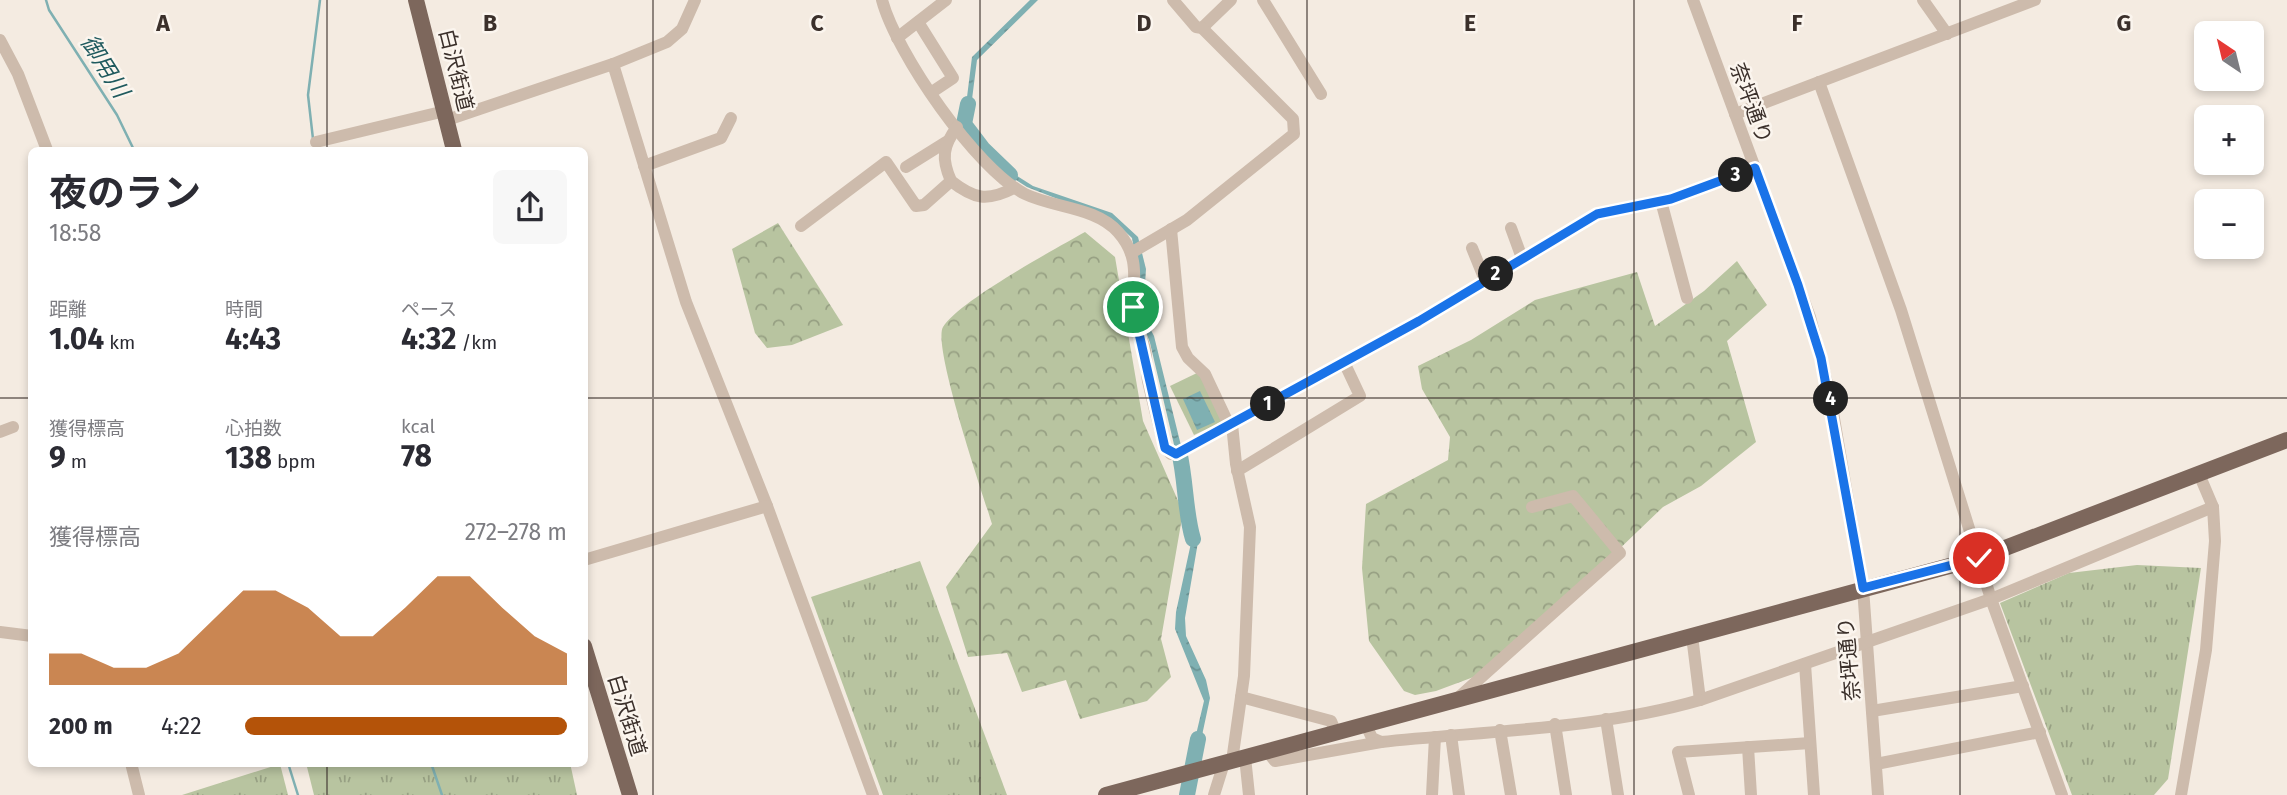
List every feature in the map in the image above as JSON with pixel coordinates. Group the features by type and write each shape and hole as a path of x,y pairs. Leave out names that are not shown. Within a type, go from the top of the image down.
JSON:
{"main road":[{"name":"白沢街道","path":"416,0 453,147"},
{"path":"1106,795 1979,558 2287,440"},
{"name":"白沢街道","path":"588,659 630,795"}],"street":[{"path":"316,142 446,116 613,64 667,42 682,29 695,0"},
{"path":"882,0 887,20 897,38 932,92 990,170 1014,188 1039,200 1101,219 1136,251 1134,322 1144,346 1147,378 1165,448 1179,453 1344,362 1597,214 1661,201 1755,168"},
{"path":"897,38 946,0"},
{"path":"1136,251 1187,220 1293,134 1295,127 1293,119 1202,28 1196,27 1173,0"},
{"path":"1202,28 1231,0"},
{"path":"1263,0 1321,94"},
{"name":"奈坪通り","path":"1693,0 1798,285 1821,358 1863,588 1878,795"},
{"path":"1923,0 1947,34"},
{"path":"1735,114 2035,0"},
{"path":"918,22 953,78 932,92"},
{"path":"0,40 18,74 46,147"},
{"path":"613,64 686,302 767,506 873,795"},
{"path":"1819,82 1901,310 1991,599 2062,795"},
{"path":"645,166 722,138 731,118"},
{"path":"957,127 946,142 943,153 951,181 969,195 996,197 1014,188"},
{"path":"906,167 946,142"},
{"path":"801,226 886,162 916,206 924,205 951,181"},
{"path":"1661,201 1687,298"},
{"path":"1511,228 1522,258"},
{"path":"1171,229 1182,347 1188,358 1205,374 1230,424 1250,527 1241,697 1234,760 1214,795"},
{"path":"1472,248 1485,280"},
{"path":"1237,471 1360,396 1344,362"},
{"path":"0,432 13,427"},
{"path":"2181,795 2206,650 2215,541 2213,507 2199,474"},
{"path":"1455,701 1620,553 1573,496 1532,507"},
{"path":"588,559 767,506"},
{"path":"1267,751 1275,761 1381,742 1606,719 1665,710 1991,599 2213,507"},
{"path":"0,632 28,636"},
{"path":"1692,636 1700,700"},
{"path":"1805,664 1814,795"},
{"path":"1872,711 2023,686"},
{"path":"1241,697 1331,722 1336,733"},
{"path":"1606,719 1618,795"},
{"path":"1366,724 1372,738 1381,742"},
{"path":"1555,724 1566,795"},
{"path":"1500,730 1511,795"},
{"path":"1876,764 2040,732"},
{"path":"1451,735 1459,795"},
{"path":"1432,795 1435,737"},
{"path":"1689,795 1678,752 1810,743"},
{"path":"1748,747 1751,795"},
{"path":"1234,760 1249,795"},
{"path":"132,767 139,795"}],"green space":[{"path":"778,223 843,325 792,345 767,348 755,333 732,249"},
{"path":"1085,232 1115,257 1143,421 1183,512 1161,639 1171,677 1147,701 1080,719 1066,680 1022,692 1007,653 968,657 946,587 992,524 951,390 942,340 943,327 952,316 1009,276"},
{"path":"1737,261 1767,305 1727,341 1756,442 1701,486 1663,507 1563,603 1479,675 1436,691 1415,695 1404,691 1369,641 1362,568 1366,504 1448,460 1450,437 1422,389 1418,366 1471,340 1535,300 1637,272 1655,326 1704,291"},
{"path":"1199,372 1222,422 1194,435 1170,386"},
{"path":"920,561 1007,795 883,795 811,597"},
{"path":"2137,565 2201,568 2168,779 2154,795 2072,795 2000,603 2069,573"},
{"path":"271,767 281,767 288,795 182,795"},
{"path":"307,767 571,767 577,795 314,795"}],"water":[{"path":"1030,0 1038,0 977,60 969,123 1000,165 1033,186 1112,213 1138,237 1146,269 1143,315 1154,336 1187,470 1180,470 1150,343 1138,310 1140,280 1132,238 1114,221 1027,187 1000,170 964,121 972,57"},
{"path":"1200,391 1215,422 1197,430 1183,399"},
{"path":"1192,517 1198,542 1185,618 1186,636 1206,680 1210,698 1197,759 1190,760 1204,701 1175,629 1176,612 1191,543 1185,518"}],"waterway":[{"name":"御用川","path":"46,0 49,10 117,115 133,147"},
{"path":"313,139 308,95 320,0"},
{"path":"968,104 964,124 983,149 1010,175"},
{"path":"1179,451 1193,539"},
{"path":"1187,795 1198,739"},
{"name":"御用川","path":"289,767 298,795"},
{"path":"432,767 442,795"}],"route":[{"path":"1133,307 1134,322 1144,346 1147,378 1165,448 1171,454 1176,454 1419,321 1597,214 1671,199 1755,168 1810,317 1821,358 1847,487 1863,588 1979,558"}]}
